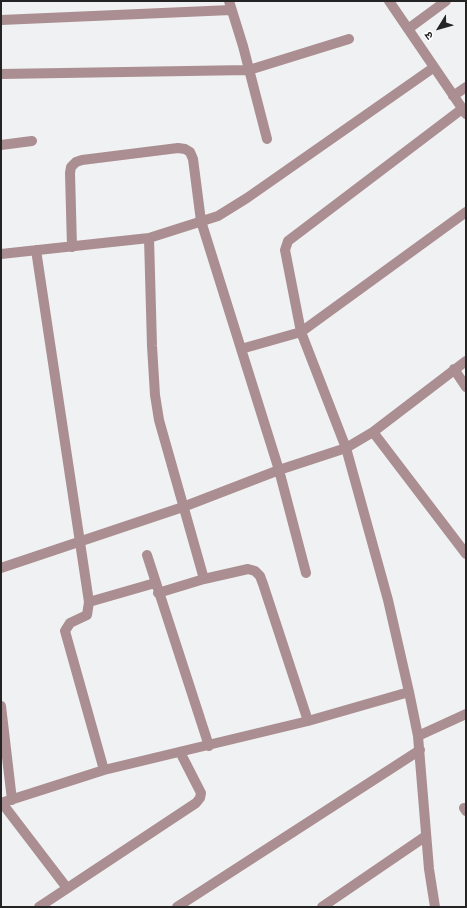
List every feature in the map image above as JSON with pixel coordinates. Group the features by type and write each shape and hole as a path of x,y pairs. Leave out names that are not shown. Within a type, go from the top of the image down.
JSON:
{"street":[{"path":"389,1 464,112 288,241 285,250 286,263 300,332 346,448 388,600 410,692 420,750 426,836 435,907"},
{"path":"408,29 446,1"},
{"path":"1,20 230,6 267,139"},
{"path":"1,74 249,70 349,39"},
{"path":"1,254 149,238 218,216 234,207 433,68"},
{"path":"453,96 466,87"},
{"path":"1,145 32,141"},
{"path":"72,247 71,167 82,160 178,148 185,149 193,159 201,221 279,470 306,574"},
{"path":"241,349 300,332 466,212"},
{"path":"149,238 152,359 155,395 160,420 183,507 204,579"},
{"path":"36,250 89,602 87,615 70,623 65,632 104,770"},
{"path":"1,568 183,507 279,470 346,448 373,432 466,361"},
{"path":"454,369 466,387"},
{"path":"373,432 466,554"},
{"path":"147,555 158,593 209,746"},
{"path":"158,593 204,579 248,569 255,571 260,576 308,721"},
{"path":"89,602 155,583"},
{"path":"68,888 1,803 104,770 308,721 410,692"},
{"path":"1,706 12,800"},
{"path":"418,736 466,714"},
{"path":"177,907 420,750"},
{"path":"39,907 196,804 200,798 200,792 180,752"},
{"path":"322,907 426,836"}]}
